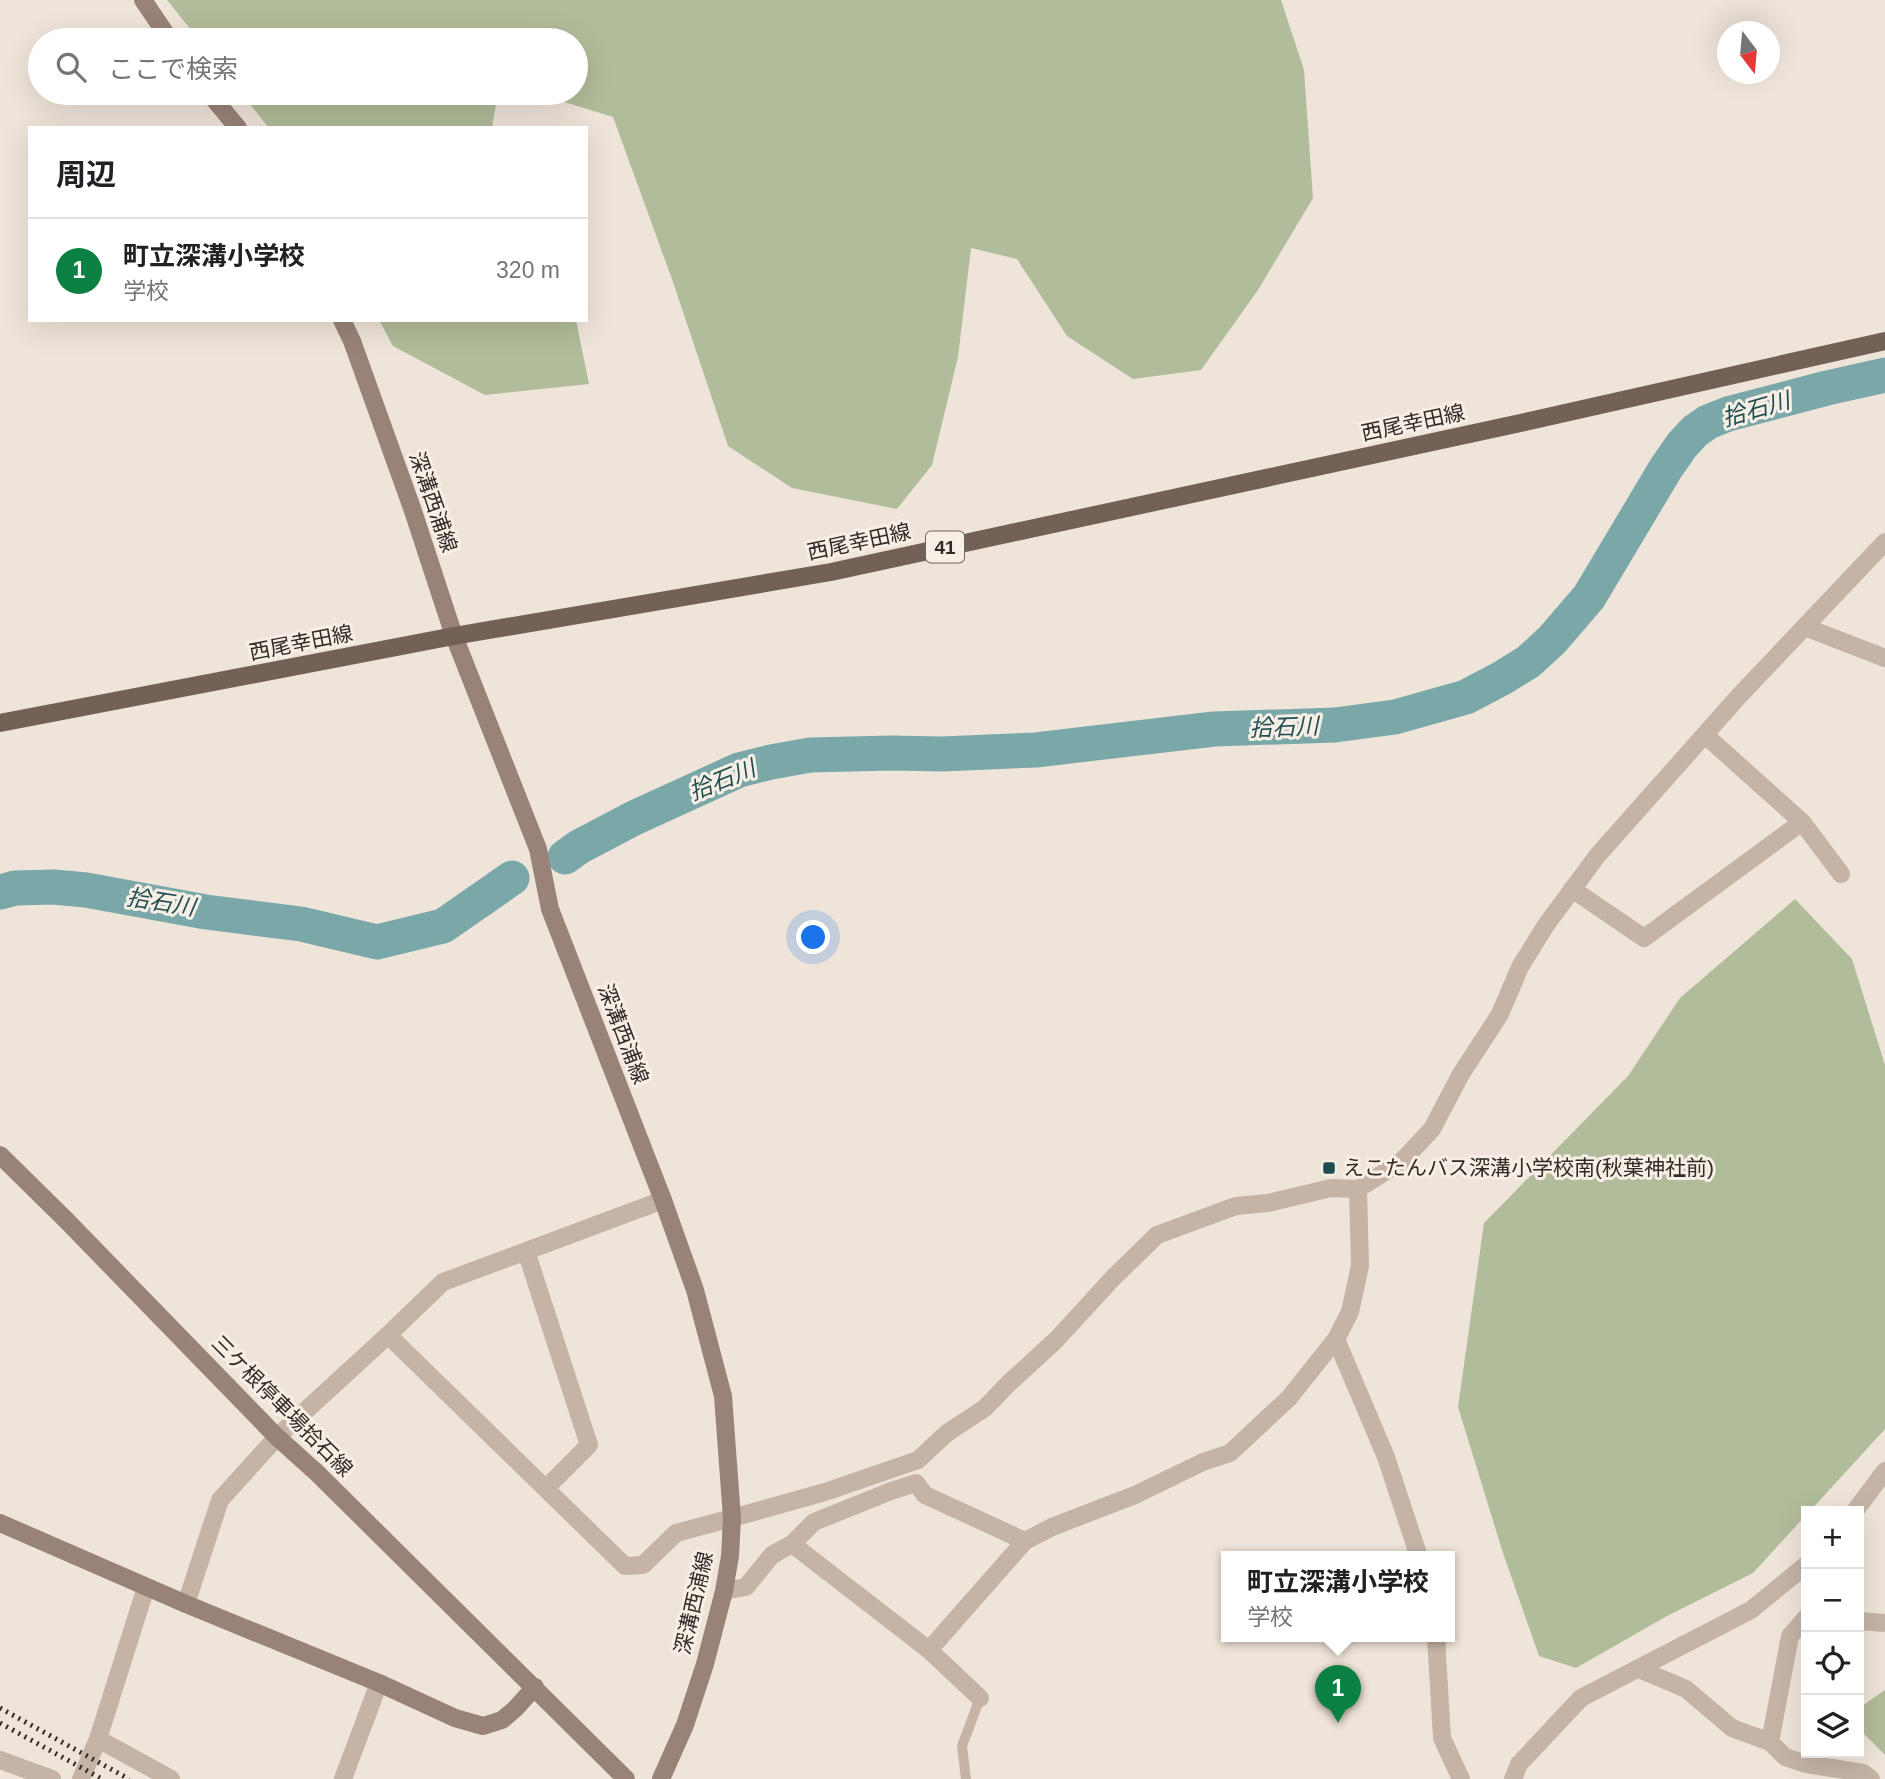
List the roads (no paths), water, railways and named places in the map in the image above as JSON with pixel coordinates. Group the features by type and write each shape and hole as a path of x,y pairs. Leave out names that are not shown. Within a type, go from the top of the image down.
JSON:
{"main road":[{"path":"143,0 162,28"},
{"path":"219,105 235,126"},
{"name":"深溝西浦線","path":"343,322 412,508 454,636 538,849 550,909 663,1199 695,1290 723,1396 732,1518 730,1556 705,1664 685,1725 661,1779"},
{"name":"西尾幸田線","path":"0,723 454,636 831,572 1885,341"},
{"name":"三ケ根停車場拾石線","path":"0,1156 277,1437 317,1473 626,1779"},
{"path":"0,1523 455,1718 483,1726 502,1720 535,1688"}],"street":[{"path":"388,1335 625,1566 643,1565 676,1533 825,1492 918,1460 947,1433 985,1408 1007,1384 1056,1340 1157,1235 1236,1206 1268,1203 1331,1188 1358,1189 1402,1161 1432,1129 1461,1074 1500,1014 1520,967 1546,925 1597,856 1705,735 1885,542"},
{"path":"1805,627 1885,658"},
{"path":"1705,735 1802,822 1842,874"},
{"path":"1572,889 1644,939 1802,822"},
{"path":"929,1650 1025,1541 1052,1527 1135,1495 1203,1462 1230,1453 1289,1398 1336,1339 1350,1312 1360,1266 1358,1189"},
{"path":"186,1604 220,1500 277,1437 443,1282 663,1199"},
{"path":"526,1251 589,1445 546,1488"},
{"path":"1336,1339 1386,1457 1417,1551"},
{"path":"918,1460 916,1483 925,1494 1025,1541"},
{"path":"1859,1506 1884,1474"},
{"path":"724,1591 746,1587 772,1555 792,1544 814,1522 916,1483"},
{"path":"792,1544 929,1650 980,1698"},
{"path":"1513,1779 1519,1764 1581,1698 1751,1610 1801,1569"},
{"path":"81,1779 98,1739 146,1587"},
{"path":"1864,1621 1885,1623"},
{"path":"1770,1742 1790,1636 1801,1624"},
{"path":"1436,1642 1443,1738 1461,1779"},
{"path":"1639,1669 1686,1689 1732,1728 1770,1742 1785,1757 1806,1765 1863,1773 1871,1779"},
{"path":"344,1779 379,1684"},
{"path":"98,1739 171,1779"},
{"path":"0,1760 51,1779"}],"lane":[{"path":"966,1779 962,1746 980,1698"}],"waterway":[{"name":"拾石川","path":"565,857 634,818 739,770 810,755 1036,750 1214,729 1335,725 1395,717 1466,697 1528,662 1552,640 1589,597 1666,468 1695,431 1728,414 1885,375"},
{"name":"拾石川","path":"0,892 15,888 54,887 86,890 206,912 301,924 377,942 443,926 512,878"}],"railway":[{"path":"0,1708 129,1779"},
{"path":"0,1723 102,1779"}],"place":[{"name":"えこたんバス深溝小学校南(秋葉神社前)","path":"1329,1168"},
{"name":"町立深溝小学校","path":"1338,1723"}]}
